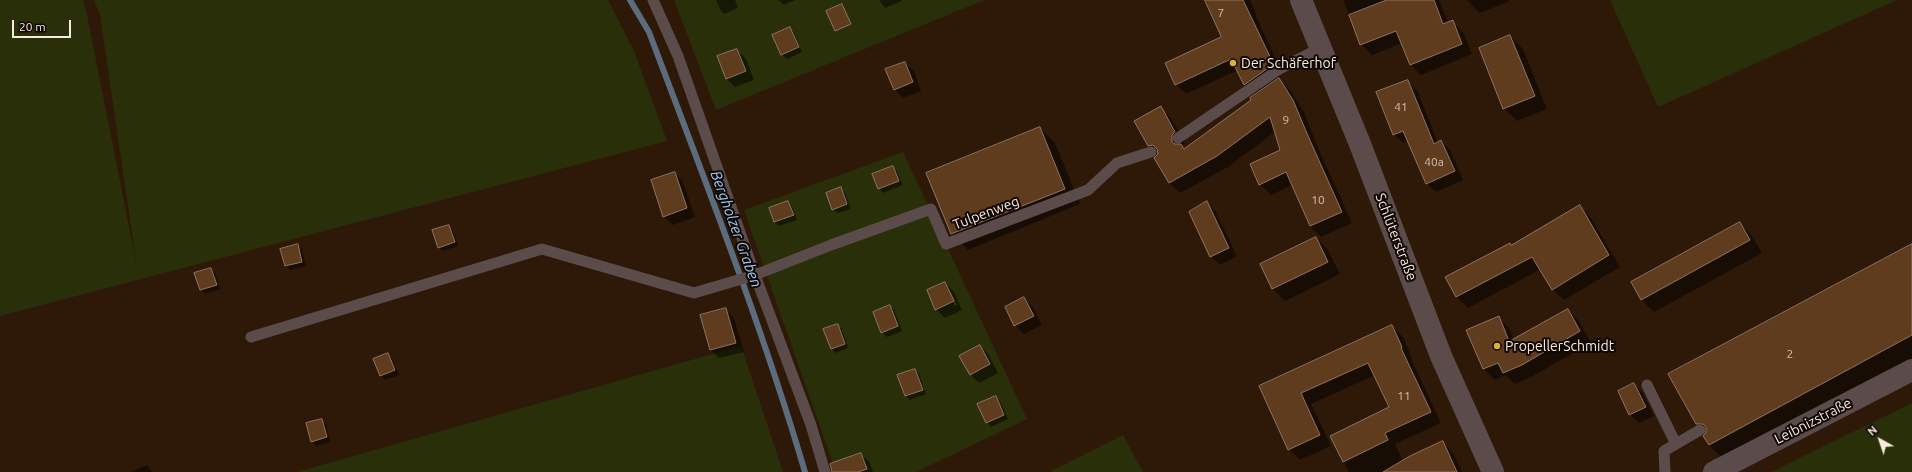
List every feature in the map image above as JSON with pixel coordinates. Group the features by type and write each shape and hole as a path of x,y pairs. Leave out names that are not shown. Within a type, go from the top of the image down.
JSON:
{"street":[{"name":"Schlüterstraße","path":"1301,0 1360,144 1441,356 1493,472"},
{"name":"Leibnizstraße","path":"1714,472 1912,370"}],"lane":[{"path":"653,0 678,56 755,275 811,426 825,472"},
{"path":"1178,138 1281,68 1321,48"},
{"name":"Tulpenweg","path":"755,275 831,245 931,209 946,244 1088,190 1117,163 1151,152"},
{"path":"252,337 542,249 694,293 755,275"},
{"path":"1647,385 1676,444"},
{"path":"1665,472 1664,451 1700,430"}],"green space":[{"path":"0,0 83,0 137,267 100,15 94,0 608,0 634,51 667,141 0,316"},
{"path":"674,0 984,0 716,110"},
{"path":"1610,0 1897,0 1658,107"},
{"path":"903,152 1027,419 916,472 836,472 744,210"},
{"path":"741,346 783,472 297,472"},
{"path":"1912,403 1912,472 1771,472"},
{"path":"1123,435 1143,472 1049,472"}],"building":[{"path":"1205,0 1243,0 1273,63 1244,85 1231,59 1175,85 1165,63 1221,37"},
{"path":"1387,0 1434,0 1443,24 1453,20 1462,44 1410,65 1396,31 1360,45 1349,15"},
{"path":"842,4 851,24 835,31 826,11"},
{"path":"790,27 799,47 781,55 772,35"},
{"path":"1510,35 1535,96 1503,109 1479,48"},
{"path":"737,49 746,71 726,79 717,56"},
{"path":"905,62 913,82 894,90 885,69"},
{"path":"1279,78 1293,100 1342,212 1310,226 1286,172 1259,185 1250,164 1280,150 1270,117 1217,156 1169,183 1154,158 1158,154 1157,149 1153,145 1148,146 1134,121 1161,106 1175,132 1172,135 1172,142 1175,144 1181,144 1184,149 1251,100 1250,98"},
{"path":"1408,80 1434,144 1441,140 1455,171 1426,184 1403,131 1393,135 1376,92"},
{"path":"1040,127 1065,189 951,234 926,173"},
{"path":"893,166 899,181 878,189 872,174"},
{"path":"675,172 687,208 663,217 651,180"},
{"path":"841,187 847,204 832,210 826,193"},
{"path":"788,201 794,215 774,222 769,208"},
{"path":"1207,201 1229,248 1210,257 1189,212"},
{"path":"1580,205 1609,255 1552,290 1532,257 1456,297 1445,277 1510,243 1511,245"},
{"path":"1740,222 1750,240 1641,300 1631,282"},
{"path":"449,225 455,242 438,248 432,230"},
{"path":"1316,237 1328,262 1272,289 1260,264"},
{"path":"298,244 302,262 285,266 280,249"},
{"path":"1912,244 1912,335 1709,445 1703,436 1706,433 1706,427 1703,424 1696,424 1668,374"},
{"path":"211,268 217,285 200,290 194,273"},
{"path":"945,282 954,301 935,310 927,290"},
{"path":"1024,297 1034,316 1014,326 1005,307"},
{"path":"890,305 898,326 881,333 873,312"},
{"path":"726,308 736,343 710,350 700,315"},
{"path":"1568,309 1580,331 1522,365 1503,373 1498,363 1483,369 1466,330 1499,316 1509,341"},
{"path":"838,324 845,344 831,349 823,329"},
{"path":"1392,325 1431,412 1385,433 1388,440 1343,462 1330,436 1389,407 1368,363 1301,393 1320,435 1288,450 1259,386"},
{"path":"980,345 990,364 970,375 959,356"},
{"path":"388,353 395,370 380,376 373,359"},
{"path":"915,369 923,390 905,396 897,375"},
{"path":"1634,383 1646,407 1629,415 1618,391"},
{"path":"996,396 1004,415 986,423 977,404"},
{"path":"322,419 327,437 311,442 306,423"},
{"path":"1443,441 1457,472 1383,472 1410,456"},
{"path":"861,453 867,469 858,472 832,472 830,464"}],"waterway":[{"name":"Bergholzer Graben","path":"630,0 649,32 711,196 770,361 805,472"}],"place":[{"name":"Der Schäferhof","path":"1233,63"},
{"name":"PropellerSchmidt","path":"1497,346"}]}
